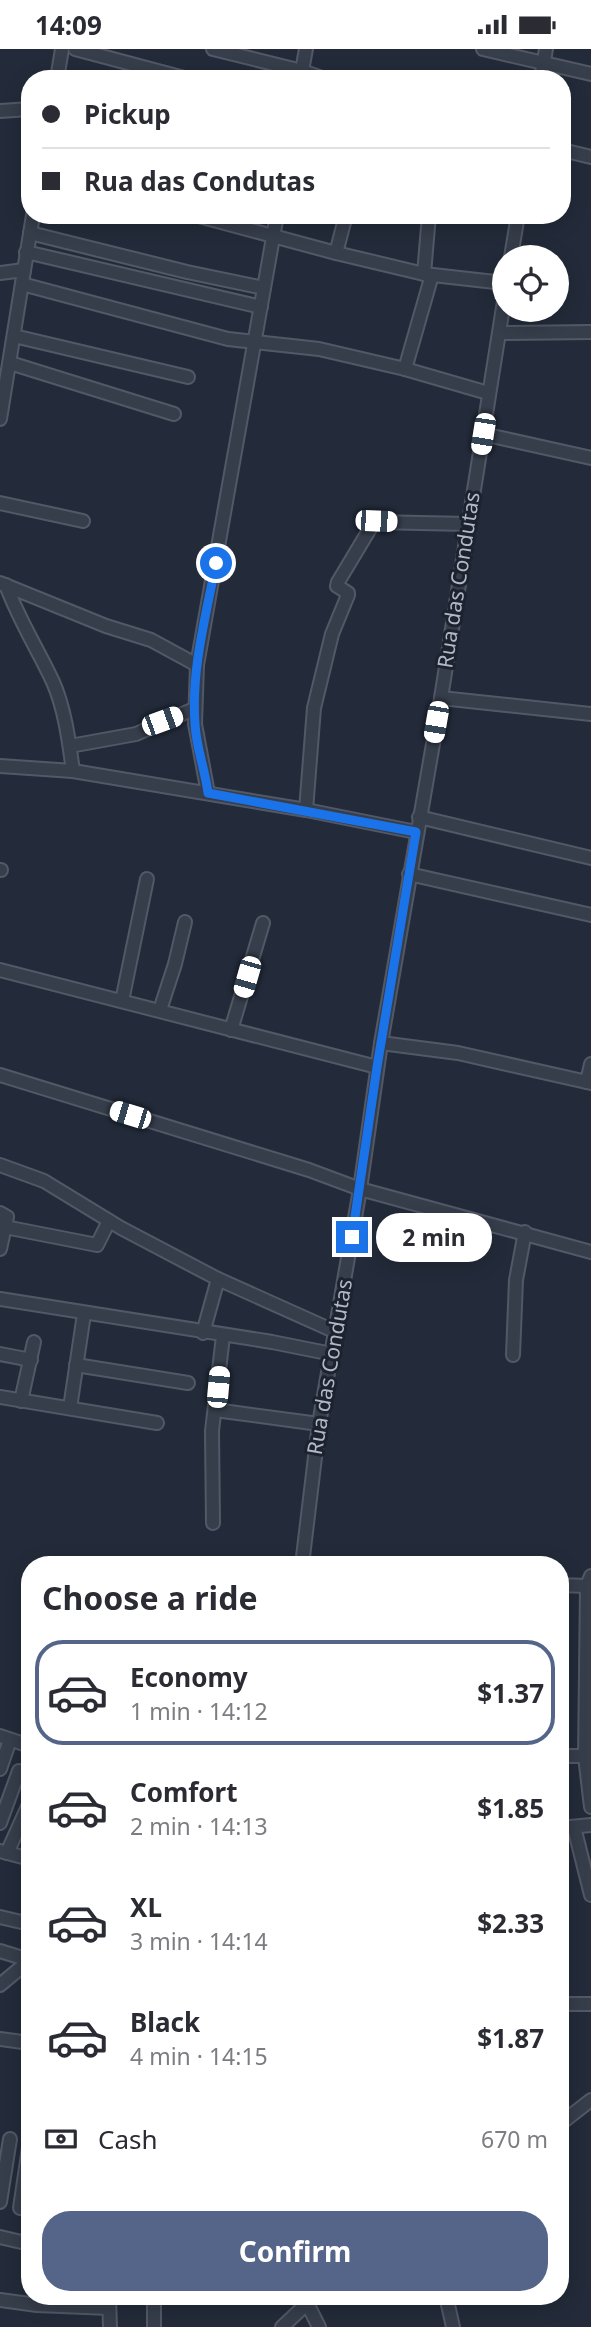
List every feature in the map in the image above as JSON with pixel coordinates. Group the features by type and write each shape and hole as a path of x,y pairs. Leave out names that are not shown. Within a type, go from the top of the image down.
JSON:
{"street":[{"path":"58,70 62,49"},
{"path":"75,49 154,70"},
{"path":"213,49 228,51 286,70"},
{"path":"302,70 306,49"},
{"path":"483,49 591,74"},
{"path":"542,70 546,49"},
{"path":"0,111 21,110"},
{"path":"571,152 591,157"},
{"path":"0,419 32,224"},
{"path":"227,224 428,275 492,282"},
{"path":"208,793 196,736 194,709 197,665 275,224"},
{"path":"335,253 343,224"},
{"path":"405,369 428,275 429,224"},
{"path":"513,245 516,224"},
{"path":"30,233 207,277 264,288"},
{"path":"26,252 261,307"},
{"path":"0,273 24,270"},
{"path":"22,284 228,339 319,349 405,369 488,393"},
{"name":"Rua das Condutas","path":"303,1556 319,1424 360,1189 377,1067 416,832 441,698 501,322"},
{"path":"499,333 591,332"},
{"path":"14,336 188,377"},
{"path":"10,363 174,414"},
{"path":"483,434 591,458"},
{"path":"0,503 83,521"},
{"path":"306,810 314,708 331,634 348,595 338,587 338,582 374,522 468,524"},
{"path":"3,584 150,641 197,665"},
{"path":"3,584 53,682 60,701 74,771"},
{"path":"441,698 591,714"},
{"path":"70,746 136,734 194,709"},
{"path":"0,767 74,771 306,810 416,832"},
{"path":"419,817 591,858"},
{"path":"409,874 591,915"},
{"path":"122,1001 147,879"},
{"path":"160,1010 185,922"},
{"path":"231,1030 262,923"},
{"path":"0,970 377,1067"},
{"path":"381,1043 458,1053 589,1083 591,1064"},
{"path":"0,1075 309,1170 360,1189 591,1252"},
{"path":"0,1165 44,1181 109,1221 218,1279 336,1332"},
{"path":"0,1213 7,1217 0,1249"},
{"path":"5,1227 97,1245 109,1221"},
{"path":"513,1355 516,1280 525,1232"},
{"path":"203,1333 218,1279"},
{"path":"0,1299 332,1354"},
{"path":"69,1408 84,1314"},
{"path":"213,1523 211,1452 223,1336"},
{"path":"21,1401 34,1342"},
{"path":"0,1354 31,1360"},
{"path":"76,1365 188,1383"},
{"path":"0,1398 157,1423"},
{"path":"215,1410 319,1424"},
{"path":"569,1584 589,1581 588,1756 591,1807"},
{"path":"0,1769 5,1738"},
{"path":"569,1756 588,1756"},
{"path":"0,1823 19,1771"},
{"path":"569,1827 591,1825"},
{"path":"574,1827 591,1895"},
{"path":"21,1833 4,1852 21,1857"},
{"path":"0,1917 21,1922"},
{"path":"0,1951 21,1957"},
{"path":"0,1985 21,1968"},
{"path":"569,2004 591,2004"},
{"path":"0,2039 21,2042"},
{"path":"569,2118 591,2100"},
{"path":"0,2202 5,2139"},
{"path":"20,2208 21,2201"},
{"path":"0,2237 21,2242"},
{"path":"0,2300 21,2303"},
{"path":"109,2305 110,2327"},
{"path":"154,2327 155,2305"},
{"path":"282,2327 307,2305"},
{"path":"313,2305 319,2327"},
{"path":"448,2305 453,2327"}],"route":[{"path":"216,563 197,665 194,709 196,736 208,793 416,832 352,1237"}]}
